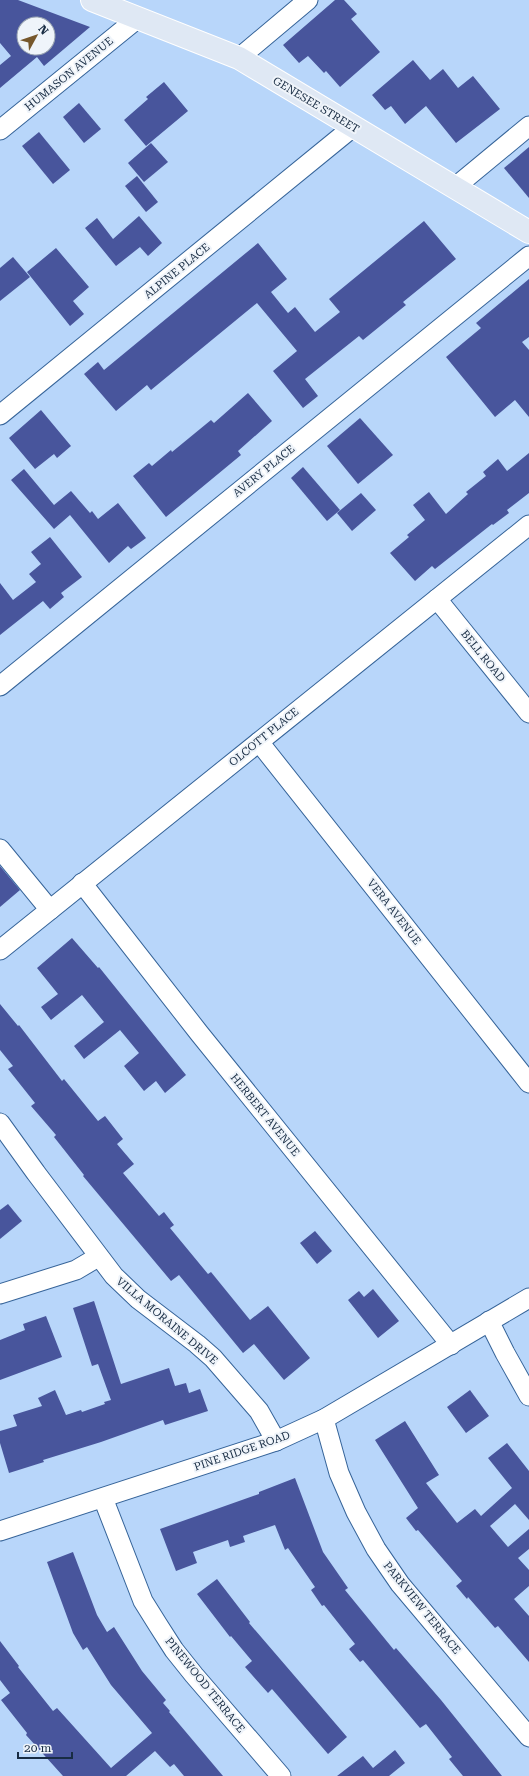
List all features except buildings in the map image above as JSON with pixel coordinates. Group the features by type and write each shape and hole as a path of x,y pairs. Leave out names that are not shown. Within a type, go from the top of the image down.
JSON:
{"main road":[{"name":"GENESEE STREET","path":"92,0 239,58 529,232"}],"street":[{"path":"239,58 308,0"},
{"name":"HUMASON AVENUE","path":"0,130 138,18"},
{"path":"454,188 529,126"},
{"name":"ALPINE PLACE","path":"0,415 353,127"},
{"name":"AVERY PLACE","path":"0,686 529,256"},
{"name":"OLCOTT PLACE","path":"0,950 529,525"},
{"name":"BELL ROAD","path":"437,599 529,713"},
{"name":"VERA AVENUE","path":"259,742 529,1083"},
{"path":"0,849 50,910"},
{"name":"HERBERT AVENUE","path":"82,883 199,1033 451,1345"},
{"name":"VILLA MORAINE DRIVE","path":"0,1123 114,1276 138,1299 213,1358 259,1411 276,1441"},
{"path":"0,1294 76,1270 98,1256"},
{"name":"PINE RIDGE ROAD","path":"0,1531 276,1441 324,1419 529,1298"},
{"path":"489,1321 529,1396"},
{"name":"PARKVIEW TERRACE","path":"324,1419 340,1473 356,1512 376,1549 400,1584 529,1737"},
{"name":"PINEWOOD TERRACE","path":"103,1498 143,1601 174,1650 281,1776"}]}
